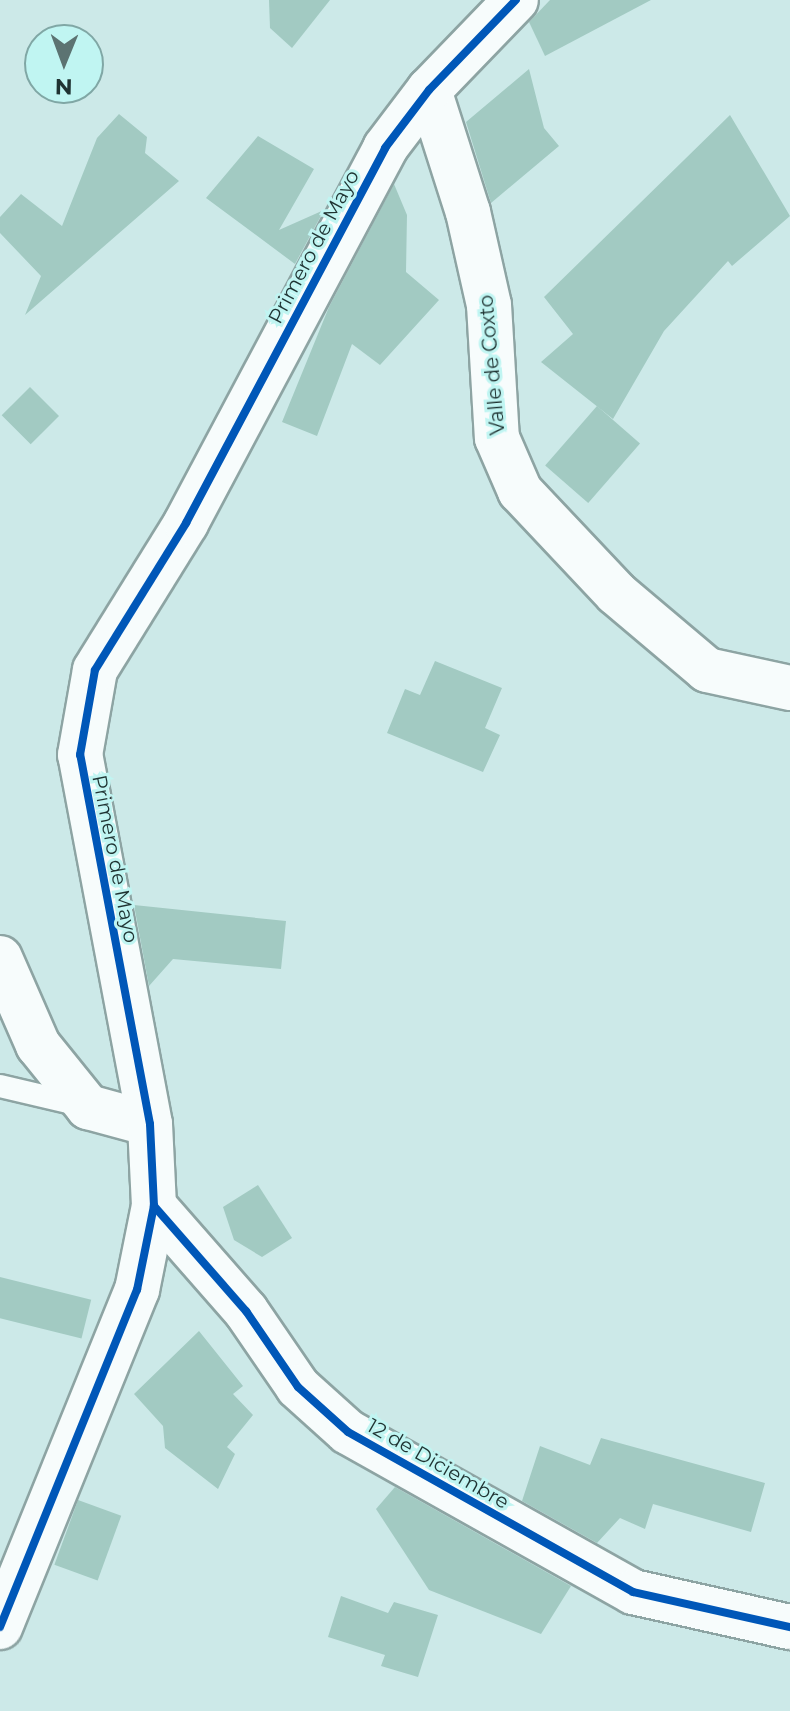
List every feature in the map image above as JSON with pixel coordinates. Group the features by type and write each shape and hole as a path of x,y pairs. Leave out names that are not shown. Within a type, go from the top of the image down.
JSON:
{"street":[{"name":"Primero de Mayo","path":"0,1627 19,1524 137,1290 154,1206 150,1124 88,824 82,713 95,670 186,523 385,148 429,90 516,0"},
{"name":"Valle de Coxto","path":"429,90 472,228 489,305 497,438 520,491 605,583 707,670 790,688"},
{"path":"0,958 38,1045 88,1107 150,1124"},
{"name":"12 de Diciembre","path":"154,1206 246,1311 298,1387 348,1432 633,1592 790,1627"}],"lane":[{"path":"0,1086 88,1107"}],"building":[{"path":"269,0 330,0 292,48 270,28"},
{"path":"550,0 651,0 545,56 529,22"},
{"path":"529,69 544,128 559,146 491,203 466,122"},
{"path":"119,114 147,137 145,153 179,181 25,315 41,276 0,233 0,217 21,194 62,226 97,138"},
{"path":"730,115 790,216 732,266 728,261 664,331 613,419 541,362 573,334 544,297"},
{"path":"258,136 314,169 279,230 324,210 295,264 206,198"},
{"path":"394,184 407,215 406,272 439,300 380,365 352,344 317,436 282,422 329,307"},
{"path":"30,387 59,416 31,444 2,415"},
{"path":"597,406 640,443 588,503 545,466"},
{"path":"435,661 502,688 485,728 500,735 483,772 387,733 405,689 420,695"},
{"path":"134,905 286,921 281,969 173,959 149,986"},
{"path":"258,1185 292,1238 262,1257 234,1240 223,1207"},
{"path":"0,1277 91,1300 82,1339 0,1318"},
{"path":"199,1331 243,1386 233,1394 253,1415 227,1447 235,1454 218,1489 165,1448 163,1426 134,1394"},
{"path":"601,1438 765,1483 751,1532 653,1504 645,1529 620,1518 597,1543 522,1501 540,1446 590,1465"},
{"path":"395,1487 571,1586 541,1634 429,1590 376,1509"},
{"path":"78,1500 121,1516 98,1581 54,1565"},
{"path":"341,1596 388,1613 394,1602 438,1615 418,1677 381,1666 385,1655 328,1637"}],"cycle path":[{"path":"0,1627 137,1290 154,1206 150,1124 80,755 95,670 186,523 385,148 429,90 516,0"},
{"path":"154,1206 246,1311 298,1387 348,1432 633,1592 790,1627"}]}
